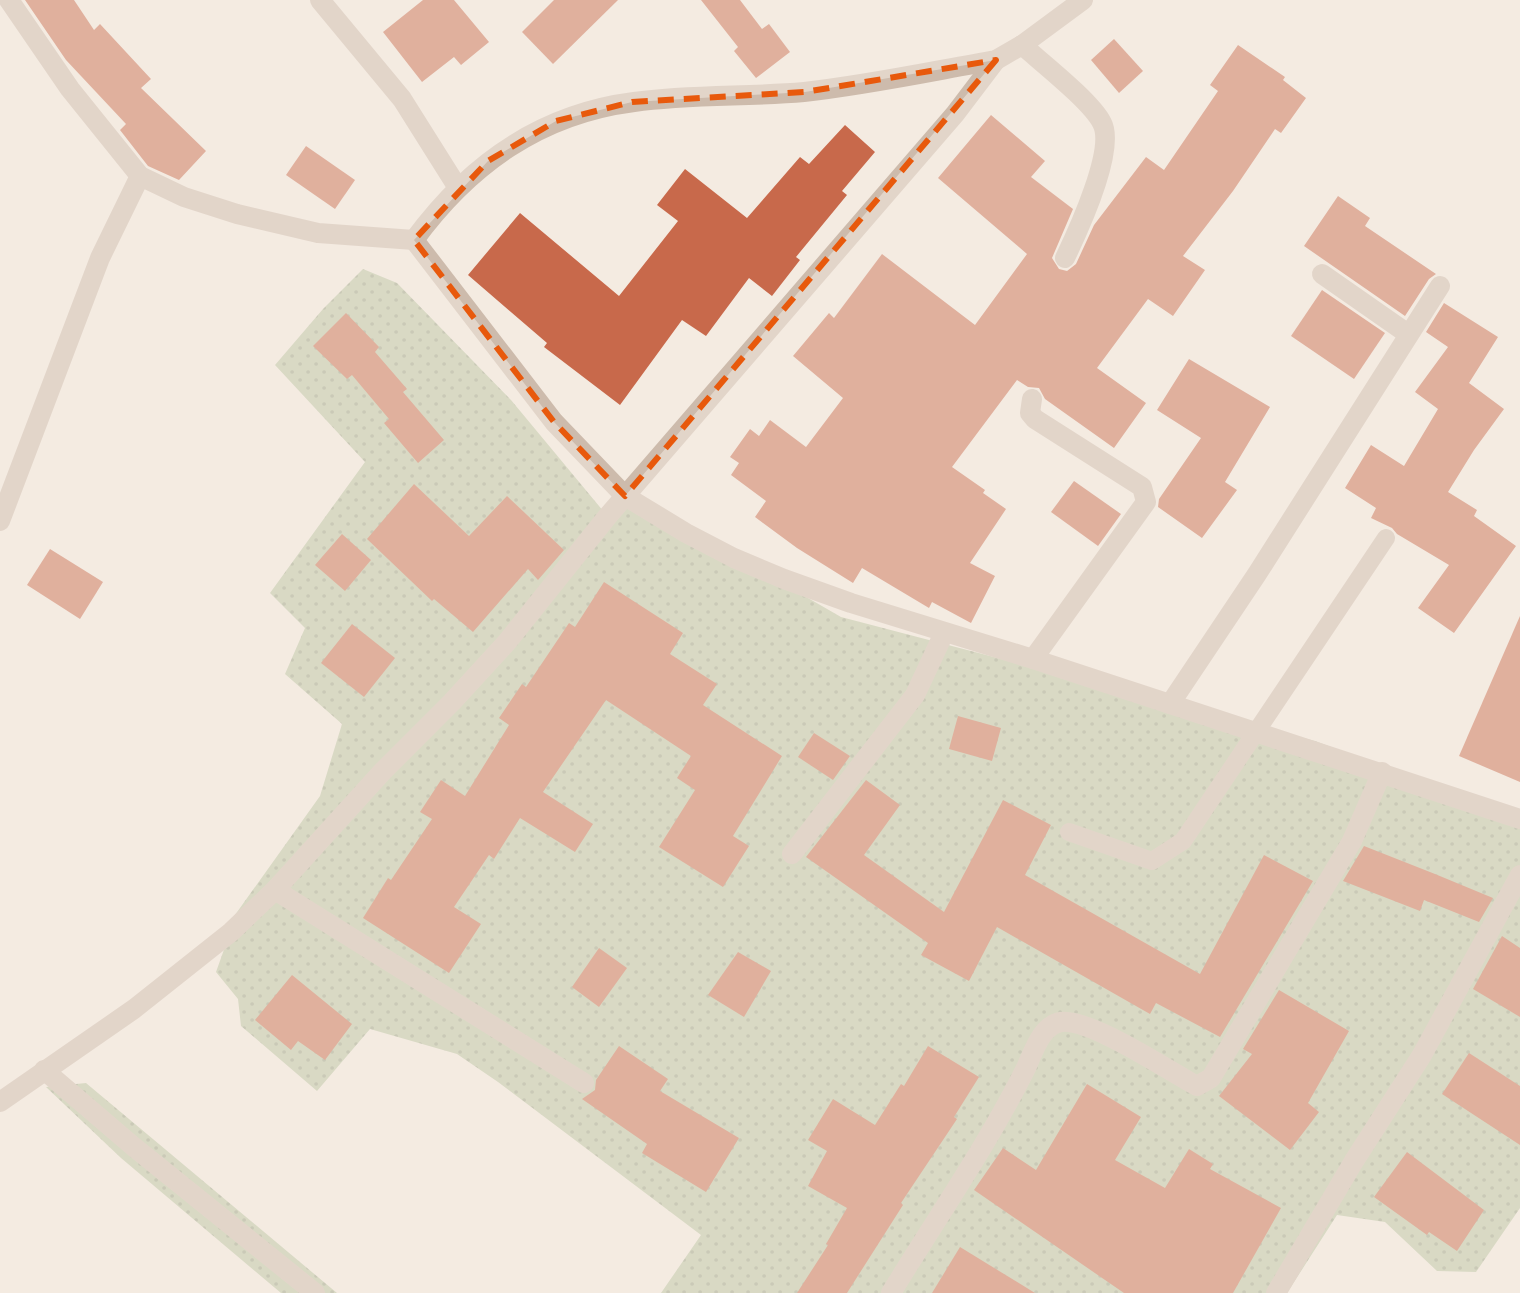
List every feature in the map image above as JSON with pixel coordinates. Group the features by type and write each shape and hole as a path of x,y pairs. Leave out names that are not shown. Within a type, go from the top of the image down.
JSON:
{"street":[{"path":"9,0 70,89 140,176 184,197 251,218 318,233 414,240 554,422 625,496 656,516 746,563 851,603 1033,659 1520,819"},
{"path":"320,0 402,99 458,188"},
{"path":"414,240 433,214 488,161 518,140 556,121 632,102 805,92 996,60 1022,45 1083,0"},
{"path":"1022,45 1091,108 1103,123 1106,136 1103,158 1087,211 1065,258"},
{"path":"0,1102 134,1009 231,932 275,890 383,771 507,642 607,517 935,138 996,60"},
{"path":"0,521 100,258 140,176"},
{"path":"1322,274 1408,334"},
{"path":"1170,704 1257,574 1440,286"},
{"path":"1032,399 1030,413 1035,419 1142,487 1146,502 1033,659"},
{"path":"792,854 915,695 944,633"},
{"path":"891,1293 1016,1087 1043,1034 1053,1024 1063,1021 1087,1025 1197,1086 1211,1078 1352,841 1382,772"},
{"path":"1276,1293 1354,1161 1422,1055 1519,877"},
{"path":"275,890 584,1083"},
{"path":"44,1070 315,1293"}],"lane":[{"path":"1069,832 1152,861 1183,841 1386,538"}],"highlighted area":[{"path":"996,60 625,496 554,422 414,240 488,161 556,121 632,102 805,92"}],"green space":[{"path":"363,269 397,283 511,400 604,512 558,578 220,936 320,796 342,724 285,674 305,628 270,593 365,462 275,365 323,309"},
{"path":"626,493 841,617 1315,741 1520,818 1520,1208 1476,1272 1437,1271 1385,1222 1337,1215 1287,1293 661,1293 701,1235 457,1054 370,1029 317,1091 241,1026 238,999 216,972 226,944"},
{"path":"86,1083 337,1293 281,1293 121,1158 46,1087"}],"building":[{"path":"25,0 74,0 94,30 100,24 151,79 141,88 206,151 179,180 148,166 120,130 126,124 66,60"},
{"path":"423,0 454,0 489,42 461,65 454,57 422,82 383,32"},
{"path":"554,0 618,0 553,64 522,32"},
{"path":"701,0 740,0 762,29 769,24 790,52 756,78 734,51 738,47"},
{"path":"1114,39 1143,71 1119,93 1091,60"},
{"path":"1238,45 1285,77 1283,80 1306,98 1281,133 1275,129 1183,256 1205,270 1173,316 1148,299 1097,368 1146,403 1114,448 1045,399 1039,388 1028,387 1017,380 952,467 1006,509 970,563 995,576 971,623 932,602 929,608 862,568 853,583 755,517 766,501 731,475 739,463 730,457 750,429 759,436 770,420 806,447 843,398 793,356 829,313 834,318 882,254 975,325 1027,254 938,178 991,115 1045,161 1031,177 1073,209 1052,258 1059,269 1067,271 1076,264 1094,225 1146,157 1164,170 1218,91 1210,85"},
{"path":"845,125 875,152 842,191 847,195 796,257 800,260 772,296 749,278 706,336 682,320 620,405 544,347 547,343 468,275 520,213 619,296 678,221 657,205 685,169 747,218 800,157 809,164"},
{"path":"306,146 355,180 335,209 286,175"},
{"path":"1338,196 1370,218 1365,226 1436,274 1429,279 1405,316 1304,246"},
{"path":"1322,290 1385,333 1354,379 1291,336"},
{"path":"1444,303 1498,337 1469,383 1504,409 1448,492 1477,510 1474,516 1516,546 1454,633 1418,608 1449,565 1371,518 1376,508 1345,488 1371,445 1404,466 1438,409 1415,392 1448,347 1426,332"},
{"path":"346,313 379,347 375,352 407,389 403,392 444,440 418,463 384,423 389,419 352,375 347,379 313,346"},
{"path":"1189,359 1270,407 1225,482 1237,490 1202,538 1158,507 1159,499 1201,438 1157,410"},
{"path":"1074,481 1121,514 1098,546 1051,512"},
{"path":"414,484 469,536 507,496 564,550 538,580 528,569 473,632 434,599 432,601 367,539"},
{"path":"342,534 371,560 345,591 315,565"},
{"path":"50,549 103,582 80,619 27,585"},
{"path":"604,582 683,633 670,654 717,684 703,705 782,756 733,836 749,846 723,887 659,847 695,790 677,778 691,756 606,700 543,792 593,824 575,852 520,818 494,859 489,855 454,907 481,924 449,973 363,918 432,819 420,812 441,780 465,796 509,725 499,718 522,684 526,687 569,623 575,627"},
{"path":"1520,616 1520,782 1459,756"},
{"path":"352,624 395,658 364,697 321,663"},
{"path":"958,716 1001,728 992,761 949,749"},
{"path":"814,733 850,756 833,780 798,757"},
{"path":"866,780 900,805 864,855 944,912 1003,800 1051,825 1025,875 1200,974 1264,855 1313,881 1220,1037 1156,1003 1150,1014 997,927 969,981 921,955 928,943 806,857"},
{"path":"1364,846 1493,898 1479,922 1424,900 1420,911 1343,881"},
{"path":"1502,936 1520,948 1520,1017 1473,989"},
{"path":"599,948 627,968 599,1007 572,987"},
{"path":"738,952 771,971 744,1017 708,995"},
{"path":"292,975 352,1024 325,1060 298,1041 291,1050 255,1020"},
{"path":"1279,990 1349,1031 1308,1103 1319,1112 1290,1150 1219,1096 1252,1054 1243,1049"},
{"path":"619,1046 668,1079 660,1091 739,1138 706,1192 642,1153 647,1144 582,1099 595,1090 596,1080"},
{"path":"928,1046 979,1077 954,1117 957,1119 901,1203 903,1205 847,1293 797,1293 847,1208 808,1186 827,1151 808,1140 833,1099 875,1125"},
{"path":"1469,1053 1520,1086 1520,1145 1442,1094"},
{"path":"1087,1084 1141,1117 1115,1160 1165,1188 1189,1149 1213,1164 1210,1169 1281,1208 1233,1293 1124,1293 974,1190 1003,1148 1036,1170"},
{"path":"1407,1152 1484,1210 1457,1251 1429,1232 1427,1235 1374,1197"},
{"path":"960,1247 1035,1293 932,1293"}]}
